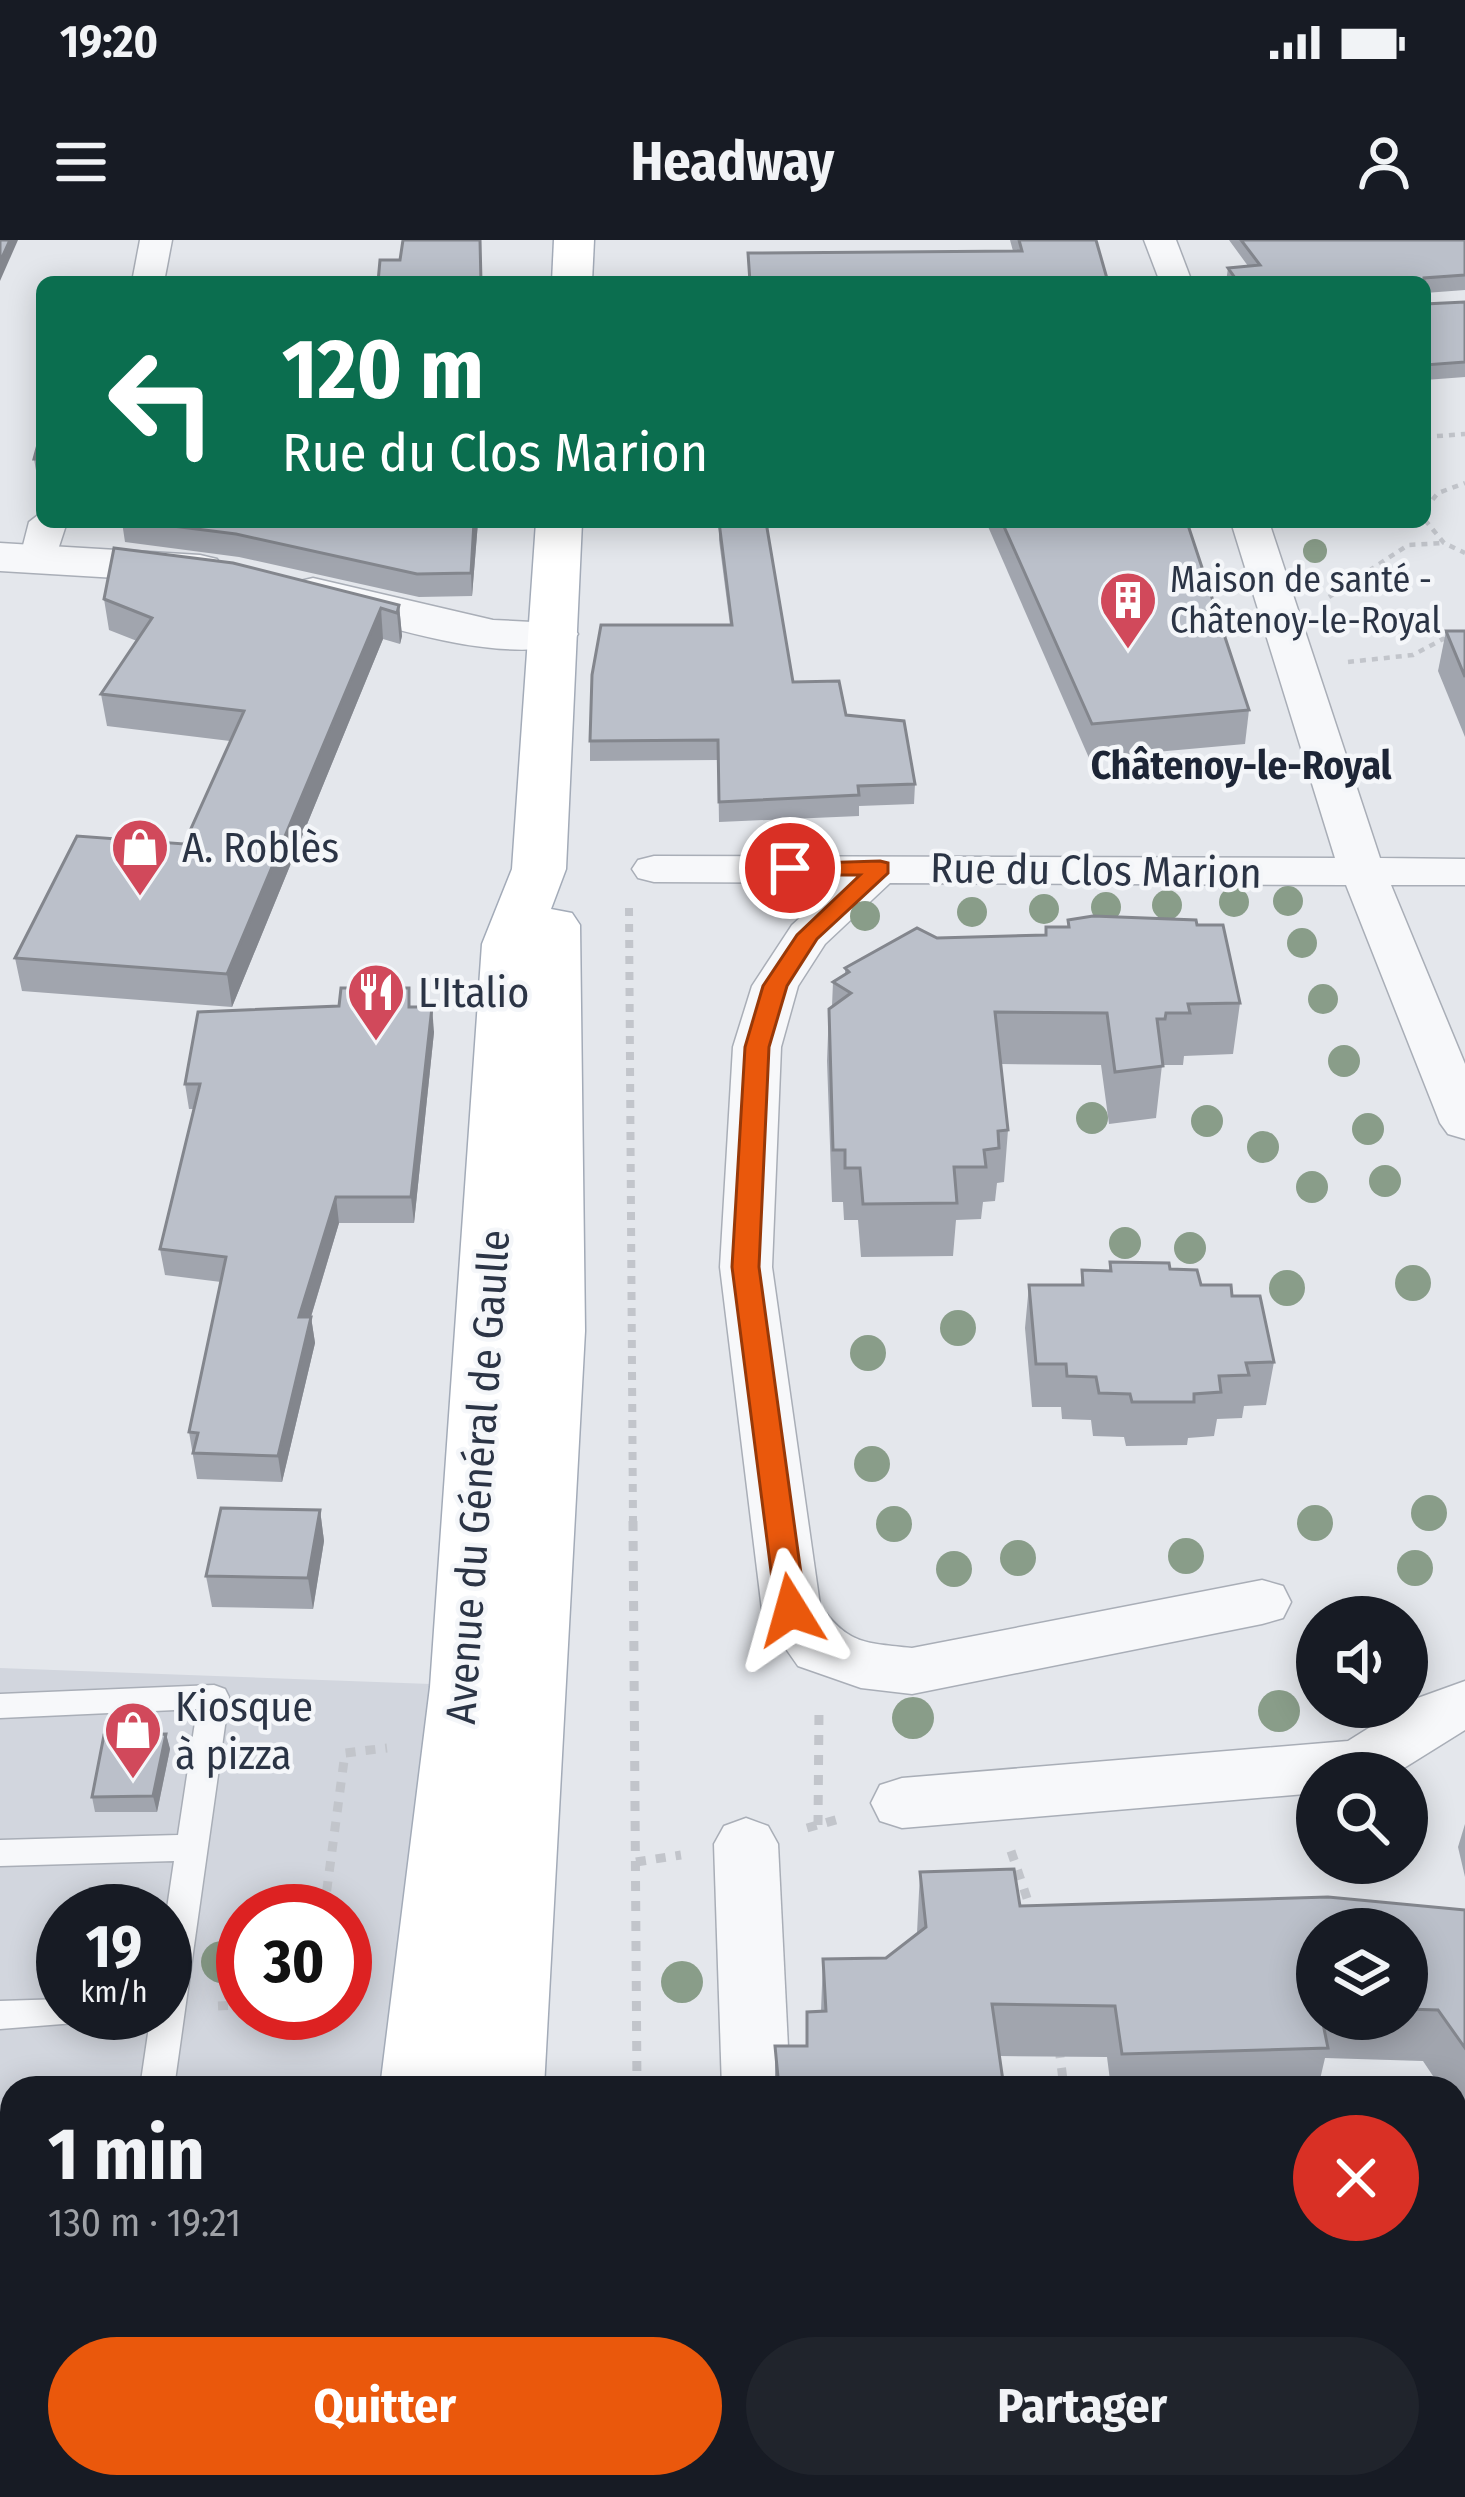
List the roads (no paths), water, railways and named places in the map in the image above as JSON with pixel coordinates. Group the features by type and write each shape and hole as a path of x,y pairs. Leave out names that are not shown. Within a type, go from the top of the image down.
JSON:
{"main road":[{"path":"572,276 574,240"},
{"name":"Avenue du Général de Gaulle","path":"423,2076 467,1687 510,944 539,869 559,528"},
{"name":"Avenue du Général de Gaulle","path":"503,2076 552,1330 552,921 539,869"}],"street":[{"path":"149,276 156,240"},
{"path":"1160,240 1173,276"},
{"path":"1252,528 1364,874 1465,1123"},
{"path":"29,545 256,579 493,634 554,634"},
{"name":"Rue du Clos Marion","path":"654,869 880,868 1183,855 1364,874 1465,872"},
{"path":"880,868 808,935 775,986 757,1047 746,1267 791,1610 819,1650 861,1665 912,1671 1262,1602"},
{"path":"902,1804 1357,1765 1382,1754 1424,1721 1465,1705"},
{"path":"746,1844 756,2076"}],"lane":[{"path":"0,1706 214,1697 186,1884"},
{"path":"0,1853 191,1848"},
{"path":"0,2014 36,2013"},
{"path":"159,2076 163,2040"}],"place":[{"name":"Maison de santé - Châtenoy-le-Royal","path":"1128,651"},
{"name":"A. Roblès","path":"140,898"},
{"name":"L'Italio","path":"376,1043"},
{"name":"Kiosque à pizza","path":"133,1781"}],"district":[{"name":"Châtenoy-le-Royal","path":"1241,765"}]}
